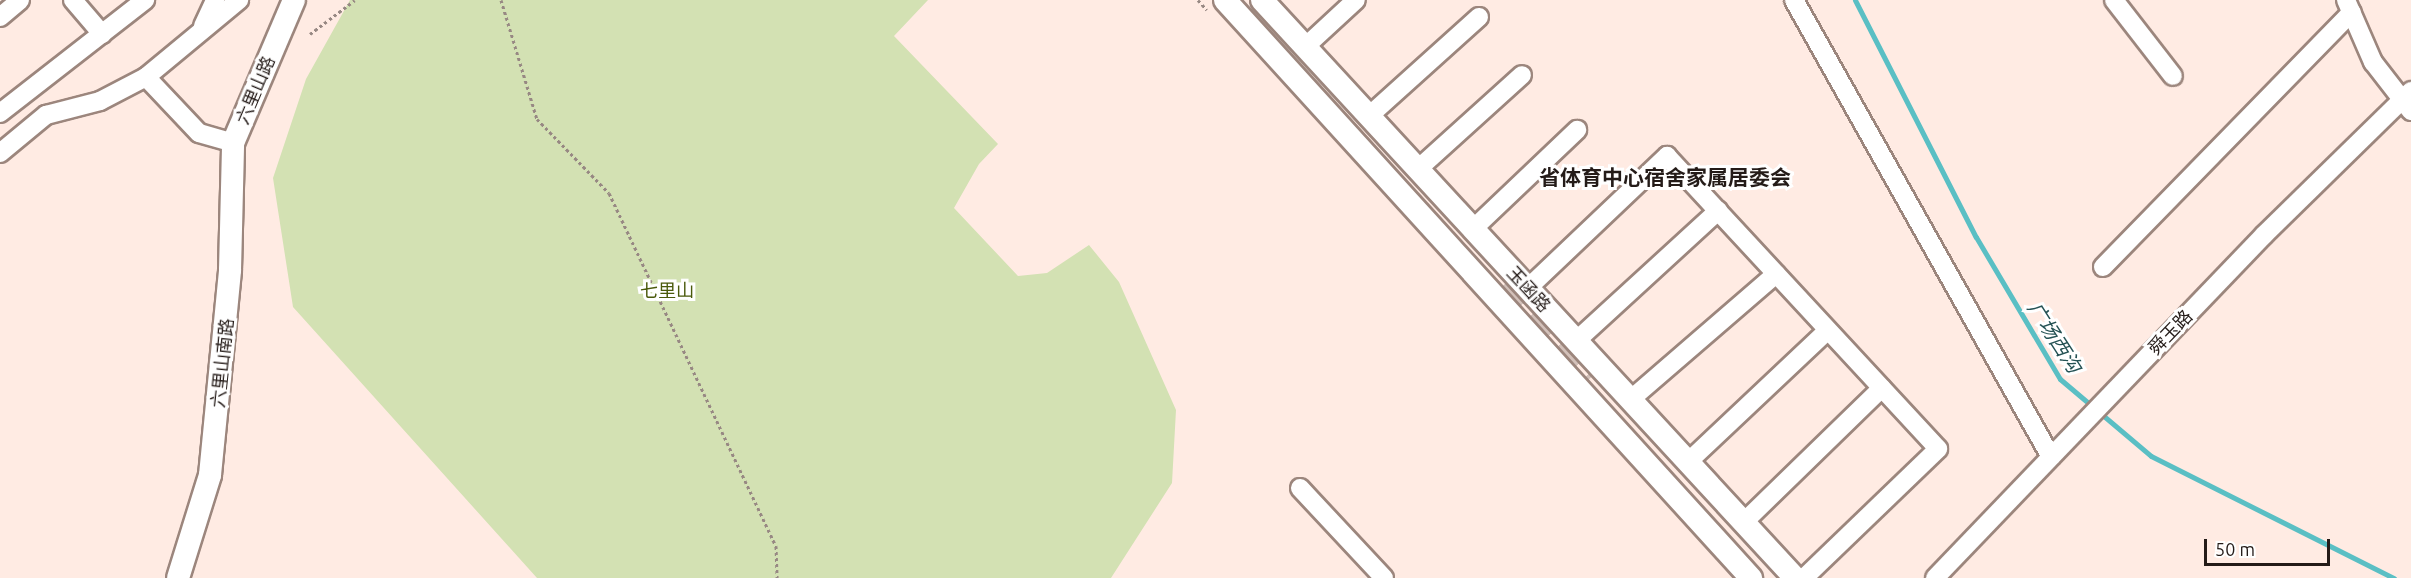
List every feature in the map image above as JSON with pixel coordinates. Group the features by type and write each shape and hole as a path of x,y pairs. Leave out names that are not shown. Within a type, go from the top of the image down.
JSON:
{"main road":[{"name":"六里山路","path":"233,143 294,0"},
{"name":"玉函路","path":"1225,0 1751,578"},
{"name":"玉函路","path":"1262,0 1795,578"},
{"name":"六里山南路","path":"178,578 210,476 231,270 233,143"}],"street":[{"path":"0,17 20,0"},
{"path":"73,0 102,34"},
{"path":"0,113 145,0"},
{"path":"202,27 215,0"},
{"path":"0,153 16,136 46,115 100,101 146,77 202,27 238,0"},
{"path":"1305,47 1356,0"},
{"path":"1794,0 2051,457"},
{"path":"2114,0 2173,76"},
{"path":"2103,267 2349,6 2373,62 2408,102"},
{"path":"1369,116 1479,17"},
{"path":"1418,169 1522,75"},
{"name":"六里山路","path":"146,77 199,133 233,143"},
{"name":"舜玉路","path":"1935,578 2104,401 2408,102"},
{"path":"0,118 16,136"},
{"path":"1473,229 1577,130"},
{"path":"1528,288 1667,156 1938,449 1804,578"},
{"path":"1576,341 1718,211"},
{"path":"1630,400 1776,274"},
{"path":"1688,462 1828,330"},
{"path":"1744,522 1881,388"},
{"path":"1300,488 1384,578"}],"path":[{"path":"310,34 355,0"},
{"path":"501,0 537,119 609,194 776,546 777,578"}],"green space":[{"name":"七里山","path":"350,0 928,0 894,36 998,144 979,164 954,208 1018,276 1047,273 1089,245 1119,282 1176,410 1172,483 1111,578 537,578 293,307 273,178 306,79"}],"waterway":[{"name":"广场西沟","path":"1855,0 1976,237 2060,379 2151,456 2394,578"}],"tunnel":[{"path":"1501,287 1586,381"}],"district":[{"name":"省体育中心宿舍家属居委会","path":"1665,177"}]}
